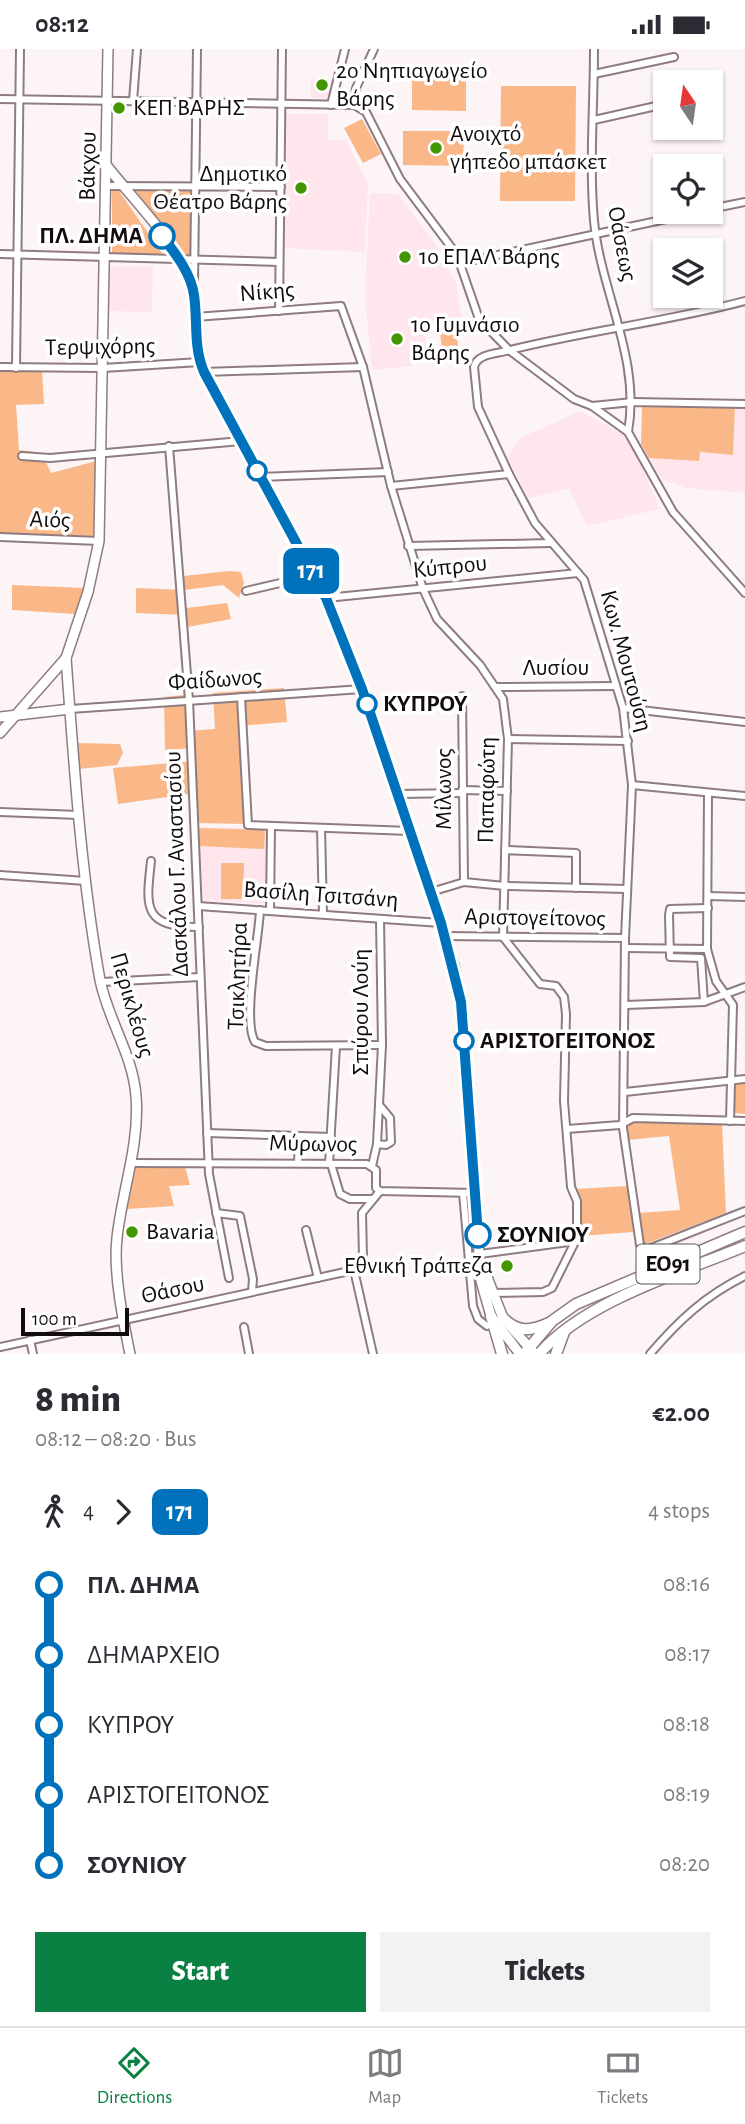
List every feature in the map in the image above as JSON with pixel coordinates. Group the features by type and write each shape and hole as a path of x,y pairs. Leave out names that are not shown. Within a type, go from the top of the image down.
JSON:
{"main road":[{"name":"Βάκχου","path":"103,368 108,49"},
{"path":"107,166 180,260 194,292 200,362 326,598 362,689 431,892 461,1002 481,1281 489,1321 502,1354"},
{"name":"Περικλέους","path":"103,368 99,541 88,592 66,658 86,881 101,982 135,1082 137,1099 131,1163 116,1241 123,1320 130,1354"},
{"name":"Περικλέους","path":"0,733 66,658"},
{"path":"29,697 35,712"},
{"path":"0,717 70,709"},
{"name":"ΕΟ91","path":"529,1353 563,1312 603,1291 745,1232"},
{"name":"ΕΟ91","path":"529,1353 571,1324 609,1303 745,1246"},
{"path":"480,1256 491,1293 503,1318 529,1353"},
{"path":"503,1318 520,1329 531,1329 563,1312"},
{"path":"489,1321 529,1353"},
{"path":"556,1354 560,1337 571,1324"}],"street":[{"path":"16,367 20,49"},
{"path":"133,101 137,49"},
{"path":"194,292 197,49"},
{"path":"279,311 282,49"},
{"path":"331,105 345,49"},
{"path":"354,105 356,88 374,49"},
{"name":"Οάσεως","path":"594,49 596,232 621,330 633,402 628,432"},
{"path":"594,74 674,57"},
{"path":"0,99 354,105 366,113 400,179 449,244 460,263 479,319 509,350 574,399 592,406 628,432 673,512 745,593"},
{"path":"594,120 653,106"},
{"path":"107,186 281,187"},
{"path":"723,206 745,202"},
{"path":"460,263 653,221"},
{"path":"0,254 279,262"},
{"name":"Κων. Μουτούση","path":"745,301 621,330 509,350 480,358 474,367 478,407 509,474 535,523 579,573 591,598 623,708 632,785 625,938 625,1122 642,1248 745,1211"},
{"name":"Νίκης","path":"195,317 341,306"},
{"name":"Παπαφώτη","path":"341,306 363,367 391,486 423,589 437,619 497,687 507,714 503,937"},
{"name":"Τερψιχόρης","path":"0,367 103,368 200,362"},
{"path":"204,372 363,367"},
{"path":"592,406 633,402 745,404"},
{"path":"22,456 50,458 101,451 241,441"},
{"name":"Δασκάλου Γ. Αναστασίου","path":"169,446 190,701 209,1163 229,1278"},
{"path":"260,477 388,472"},
{"path":"391,486 509,474"},
{"name":"Αιός","path":"0,537 99,541"},
{"path":"408,547 551,543"},
{"name":"Κύπρου","path":"326,598 579,573"},
{"path":"246,591 314,575"},
{"name":"Λυσίου","path":"497,687 616,686"},
{"name":"Φαίδωνος","path":"70,709 362,689"},
{"name":"Μίλωνος","path":"462,696 464,882"},
{"path":"241,697 248,825 410,831"},
{"path":"623,708 745,722"},
{"path":"508,739 628,741"},
{"path":"632,785 745,796"},
{"path":"398,794 507,791"},
{"path":"708,793 707,949 716,981 733,1005 730,1121"},
{"path":"0,812 79,815"},
{"path":"270,911 271,826"},
{"path":"321,828 323,914"},
{"path":"505,850 576,853 576,888"},
{"path":"151,861 148,906 150,913 163,921 199,927"},
{"path":"0,875 86,881"},
{"path":"431,892 464,882 505,886 627,889"},
{"path":"708,897 745,897"},
{"name":"Βασίλη Τσιτσάνη","path":"198,906 441,923"},
{"path":"704,1002 701,958 670,957 670,909 708,908"},
{"name":"Τσικλητήρα","path":"260,910 258,947 253,972 253,1039 266,1046 382,1045"},
{"name":"Σπύρου Λούη","path":"377,1144 382,1045 380,919"},
{"name":"Αριστογείτονος","path":"444,936 625,938"},
{"path":"491,1293 543,1292 552,1288 576,1241 577,1201 571,1187 567,1129 564,997 556,986 540,984 503,937"},
{"path":"625,948 707,949"},
{"path":"101,982 200,977"},
{"path":"626,1005 704,1002 745,987"},
{"path":"336,1046 330,1164 340,1194 350,1199 373,1199"},
{"path":"625,1092 745,1079"},
{"path":"372,1166 377,1144 386,1145 391,1142 390,1118 380,1106"},
{"path":"567,1129 620,1125 633,1118 745,1121"},
{"path":"207,1133 331,1137"},
{"path":"298,1163 299,1136"},
{"name":"Μύρωνος","path":"131,1163 372,1166 380,1191"},
{"path":"373,1354 354,1270 363,1258 362,1213 380,1191 474,1193"},
{"path":"463,1193 473,1306 478,1319 489,1321"},
{"path":"216,1213 240,1216 253,1279 252,1292"},
{"path":"306,1230 318,1277"},
{"path":"480,1256 576,1241"},
{"name":"Θάσου","path":"0,1347 354,1270"},
{"path":"650,1354 690,1310 714,1291 745,1276"},
{"path":"244,1327 249,1354"},
{"path":"30,1340 33,1354"}],"shaded area":[{"path":"412,69 466,70 466,111 412,110"},
{"name":"2ο Νηπιαγωγείο Βάρης","path":"311,79 333,80 329,99 311,98"},
{"path":"501,86 576,86 575,201 500,201"},
{"path":"285,114 328,114 328,140 346,140 368,184 365,252 284,248"},
{"path":"362,119 381,154 363,163 344,128"},
{"path":"403,131 464,131 463,166 403,165"},
{"path":"112,190 119,191 164,256 112,254"},
{"path":"192,190 190,255 182,255 136,191"},
{"path":"370,193 398,194 434,242 456,283 462,319 424,325 427,353 410,355 412,366 372,370 365,297"},
{"path":"110,267 153,267 152,312 109,311"},
{"path":"455,324 459,353 443,356 439,326"},
{"path":"42,370 44,404 16,405 19,450 42,453 51,473 100,460 93,536 0,533 0,371"},
{"path":"642,405 735,406 733,455 700,452 699,461 649,458 641,444"},
{"path":"735,406 745,407 745,493 686,488 663,480 649,458 698,461 700,451"},
{"path":"581,411 621,433 635,452 660,509 587,526 569,488 529,498 507,458 520,438"},
{"path":"241,572 244,583 239,598 223,585 185,590 186,608 227,603 231,619 187,627 186,615 136,613 136,588 184,590 184,576"},
{"path":"12,585 84,588 76,614 12,610"},
{"path":"284,688 287,722 239,726 245,824 198,823 196,793 118,804 113,768 196,761 195,748 165,750 164,697 185,695 187,731 215,729 213,693"},
{"path":"76,743 120,744 123,753 117,765 79,769"},
{"path":"198,827 266,828 266,904 203,900"},
{"path":"199,828 265,830 264,849 200,846"},
{"path":"221,863 244,863 243,899 221,899"},
{"path":"736,1080 745,1080 745,1114 734,1113"},
{"path":"632,1120 722,1123 726,1213 643,1245 639,1213 680,1210 669,1136 627,1140 626,1126"},
{"path":"134,1161 184,1163 190,1185 169,1186 174,1206 126,1209"},
{"path":"628,1186 633,1232 580,1236 582,1199 576,1189"}],"bus line":[{"name":"171","path":"162,236 180,260 194,292 195,343 204,372 326,598 362,689 441,923 454,965 461,1002 478,1235"}],"place":[{"name":"2ο Νηπιαγωγείο Βάρης","path":"322,85"},
{"name":"ΚΕΠ ΒΑΡΗΣ","path":"119,108"},
{"name":"Ανοιχτό γήπεδο μπάσκετ","path":"436,148"},
{"name":"Δημοτικό Θέατρο Βάρης","path":"301,188"},
{"name":"ΠΛ. ΔΗΜΑ","path":"162,236"},
{"name":"1ο ΕΠΑΛ Βάρης","path":"405,257"},
{"name":"1ο Γυμνάσιο Βάρης","path":"397,339"},
{"name":"ΚΥΠΡΟΥ","path":"367,704"},
{"name":"ΑΡΙΣΤΟΓΕΙΤΟΝΟΣ","path":"464,1041"},
{"name":"Bavaria","path":"132,1232"},
{"name":"ΣΟΥΝΙΟΥ","path":"478,1235"},
{"name":"Εθνική Τράπεζα","path":"507,1266"}]}
